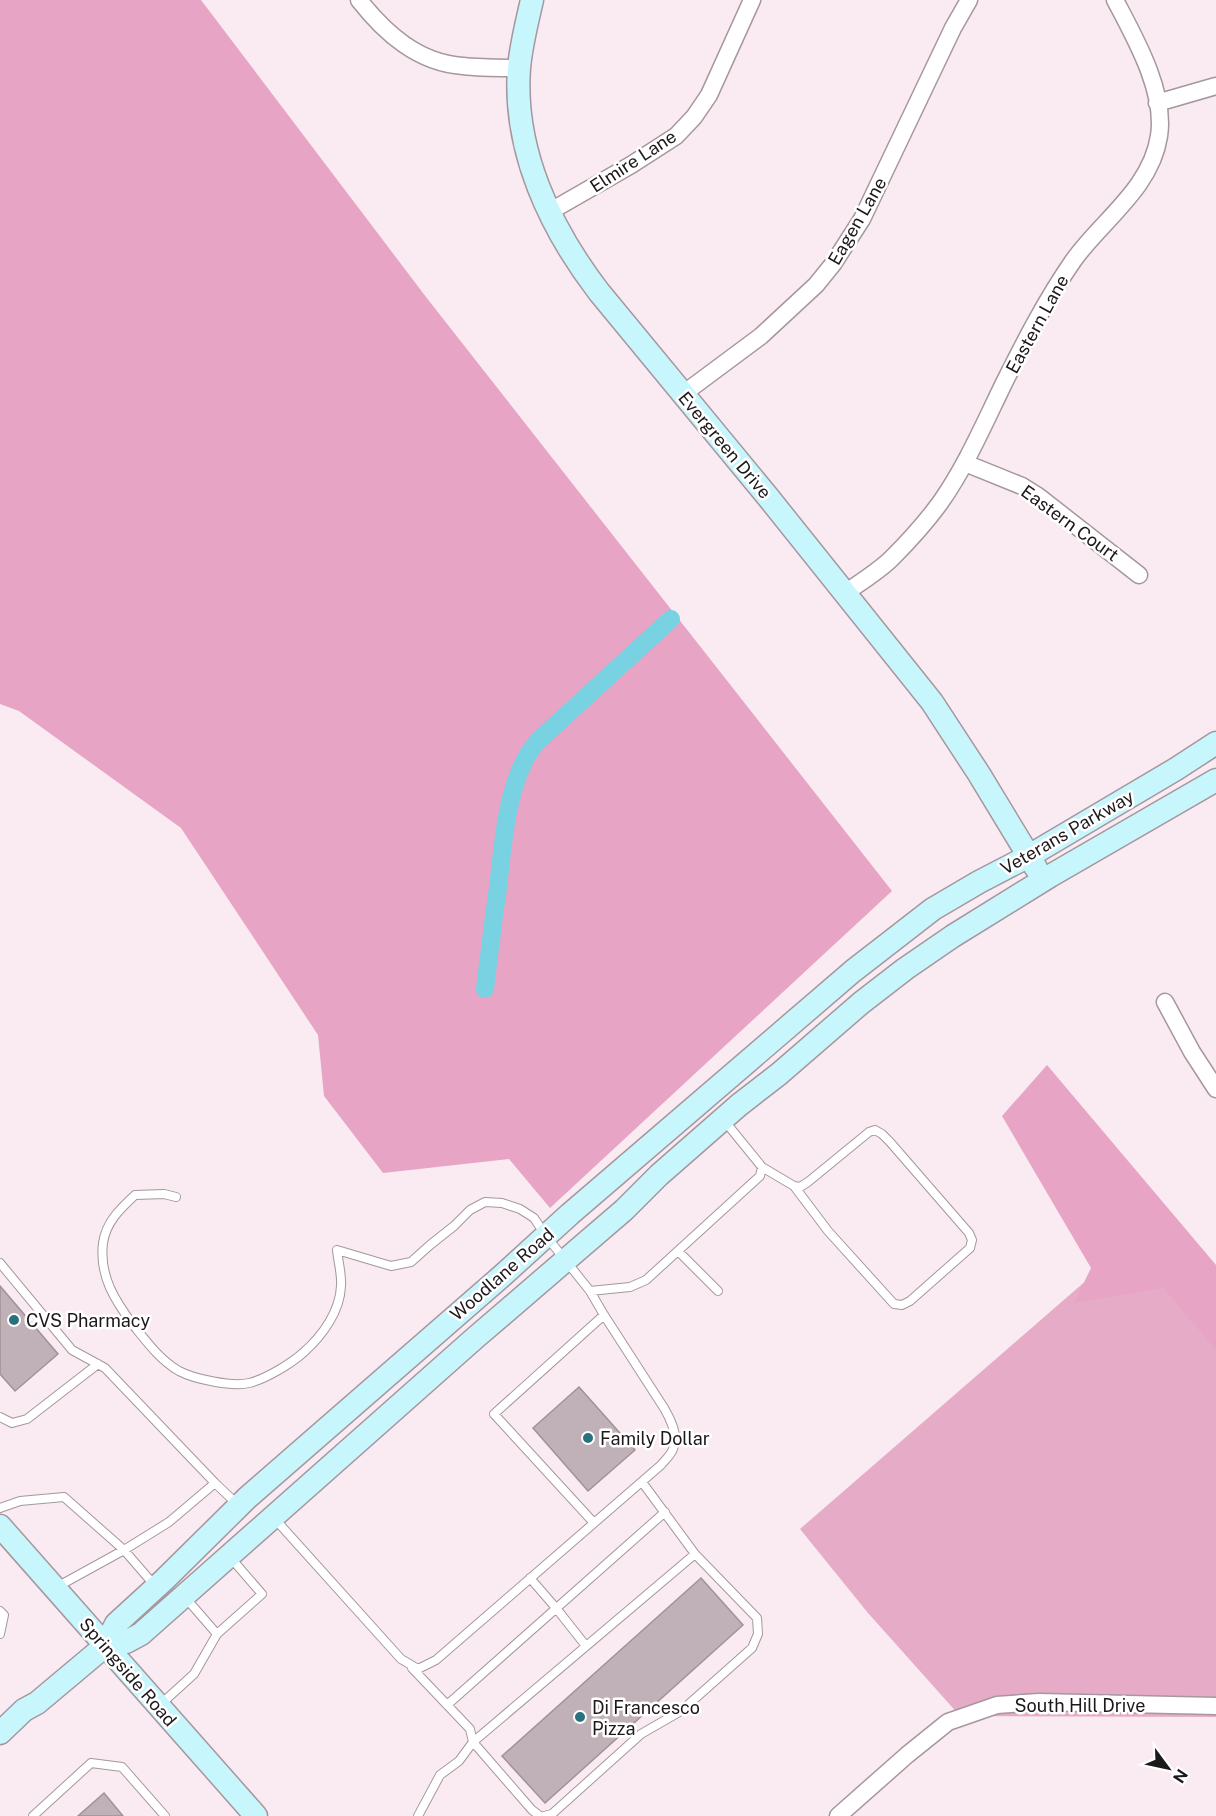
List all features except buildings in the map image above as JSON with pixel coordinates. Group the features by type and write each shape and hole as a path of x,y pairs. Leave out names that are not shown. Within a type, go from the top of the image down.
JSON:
{"main road":[{"name":"Evergreen Drive","path":"532,0 524,31 519,68 521,115 536,185 564,242 579,267 846,593 932,702 1043,880"},
{"name":"Veterans Parkway","path":"919,920 933,909 1029,856 1216,743"},
{"name":"Veterans Parkway","path":"939,946 1043,880 1216,780"},
{"name":"Woodlane Road","path":"0,1733 24,1710 37,1703 105,1646 116,1624 239,1505 815,1003 919,920"},
{"name":"Woodlane Road","path":"105,1646 126,1642 141,1634 624,1210 659,1175 723,1119 861,1003 939,946"},
{"name":"Springside Road","path":"0,1526 256,1816"}],"street":[{"path":"359,0 383,29 402,44 442,63 519,68"},
{"name":"Elmire Lane","path":"549,212 640,160 676,136 694,117 709,95 752,0"},
{"name":"Eagen Lane","path":"683,394 773,326 816,285 833,264 862,219 930,74 969,0"},
{"name":"Eastern Lane","path":"846,593 891,559 939,504 965,463 1042,307 1074,260 1141,180 1152,159 1159,136 1157,103 1147,68 1115,0"},
{"path":"1157,103 1216,86"},
{"name":"Eastern Court","path":"965,463 1022,486 1038,496 1139,575"},
{"path":"1165,1002 1192,1052 1216,1089"},
{"name":"South Hill Drive","path":"838,1816 948,1722 997,1705 1039,1702 1216,1706"}],"lane":[{"path":"723,1119 762,1167 794,1186 800,1187 868,1132 875,1130 882,1134 897,1151 969,1233 972,1240 969,1248 910,1301 902,1305 894,1304 828,1231 794,1186"},
{"path":"590,1291 630,1287 646,1280 760,1176 762,1167"},
{"path":"176,1197 164,1194 135,1195 113,1216 103,1243 104,1277 120,1307 157,1354 179,1371 202,1380 249,1383 293,1362 314,1343 331,1320 342,1285 337,1250 391,1266 411,1263 470,1210 485,1202 502,1203 520,1209 534,1218 590,1291 664,1408 675,1435 673,1449 661,1465 436,1660 418,1669 401,1659 274,1518"},
{"path":"678,1251 718,1291"},
{"path":"0,1263 72,1350 105,1368 239,1505"},
{"path":"594,1523 494,1414 604,1315"},
{"path":"0,1417 12,1423 27,1419 98,1364"},
{"path":"407,1663 470,1729 473,1742 532,1810 542,1816 552,1814 641,1734 681,1711 752,1648 758,1634 757,1618 696,1554 642,1482"},
{"path":"55,1588 169,1522 215,1483"},
{"path":"0,1508 21,1501 64,1497 124,1550 156,1587"},
{"path":"447,1706 665,1512"},
{"path":"418,1816 440,1775 459,1761 473,1742 696,1554"},
{"path":"158,1706 194,1674 217,1634 262,1594 230,1556"},
{"path":"530,1578 586,1647"},
{"path":"184,1595 217,1634"},
{"path":"0,1611 4,1615 0,1634"},
{"path":"33,1816 91,1763 122,1767 165,1816"}],"shaded area":[{"path":"0,0 201,0 426,297 892,891 550,1208 509,1159 383,1173 324,1096 318,1035 181,828 19,711 0,704"},
{"path":"1047,1065 1216,1265 1216,1350 1163,1288 1074,1303 1091,1268 1002,1116"},
{"path":"1157,1219 1216,1284 1216,1717 960,1716 868,1613 800,1529"}],"waterway":[{"path":"485,989 508,810 513,790 528,754 539,740 671,619"}],"place":[{"name":"CVS Pharmacy","path":"14,1320"},
{"name":"Family Dollar","path":"588,1438"},
{"name":"Di Francesco Pizza","path":"580,1717"}]}
